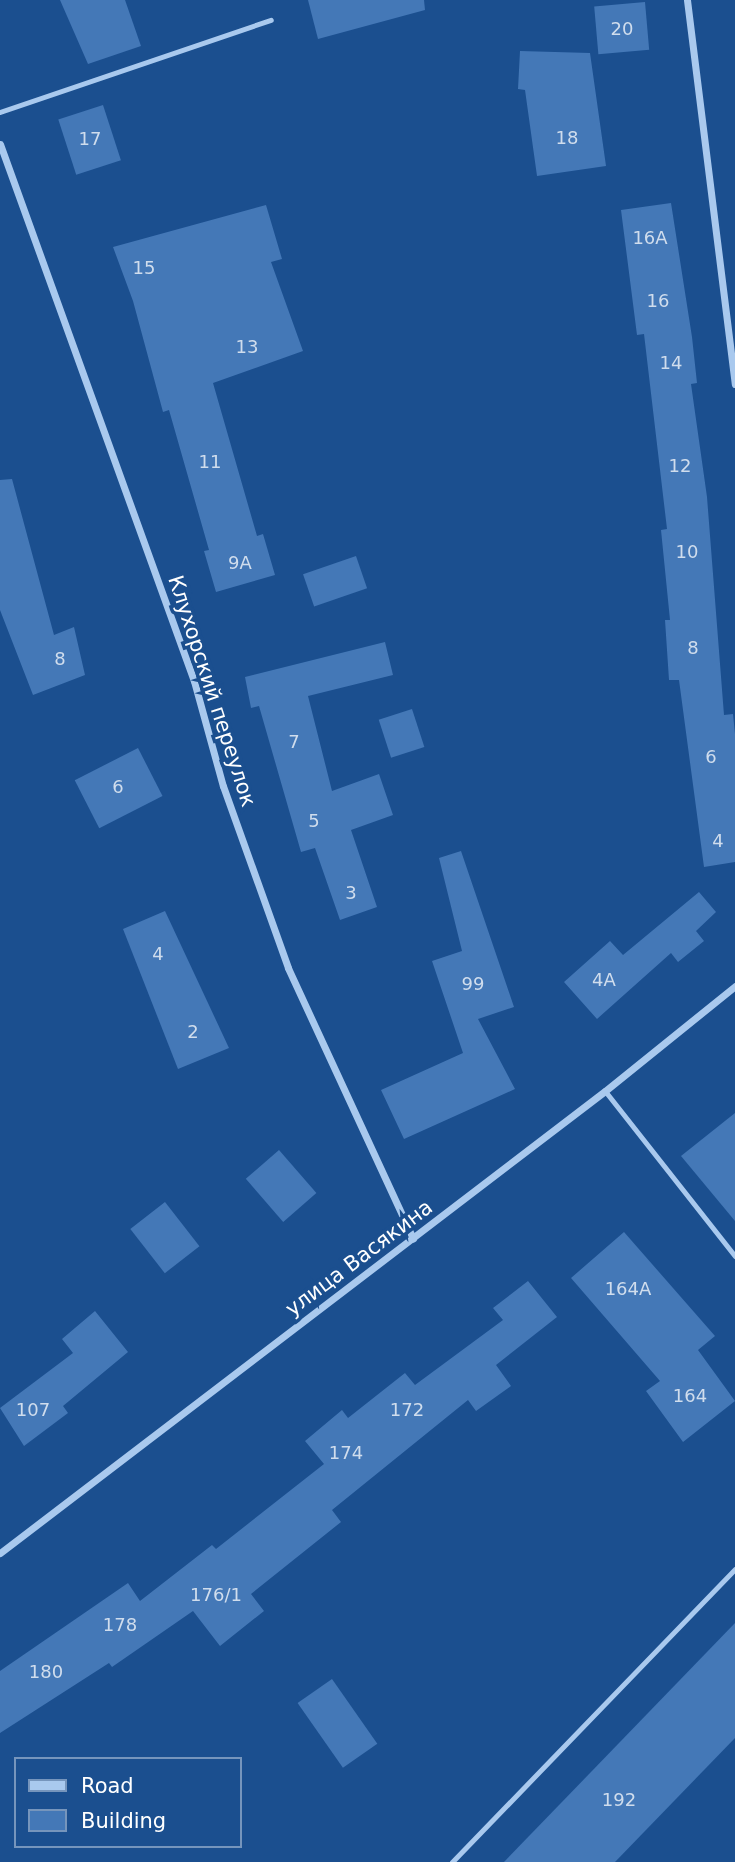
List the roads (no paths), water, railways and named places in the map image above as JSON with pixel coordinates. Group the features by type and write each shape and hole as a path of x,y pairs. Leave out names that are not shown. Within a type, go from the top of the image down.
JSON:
{"street":[{"path":"687,0 735,384"},
{"name":"Клухорский переулок","path":"0,144 194,681 223,786 288,968 413,1239"},
{"name":"улица Васякина","path":"0,1553 605,1091 735,986"}],"lane":[{"path":"0,112 271,20"},
{"path":"605,1091 735,1255"},
{"path":"452,1862 735,1569"}]}
